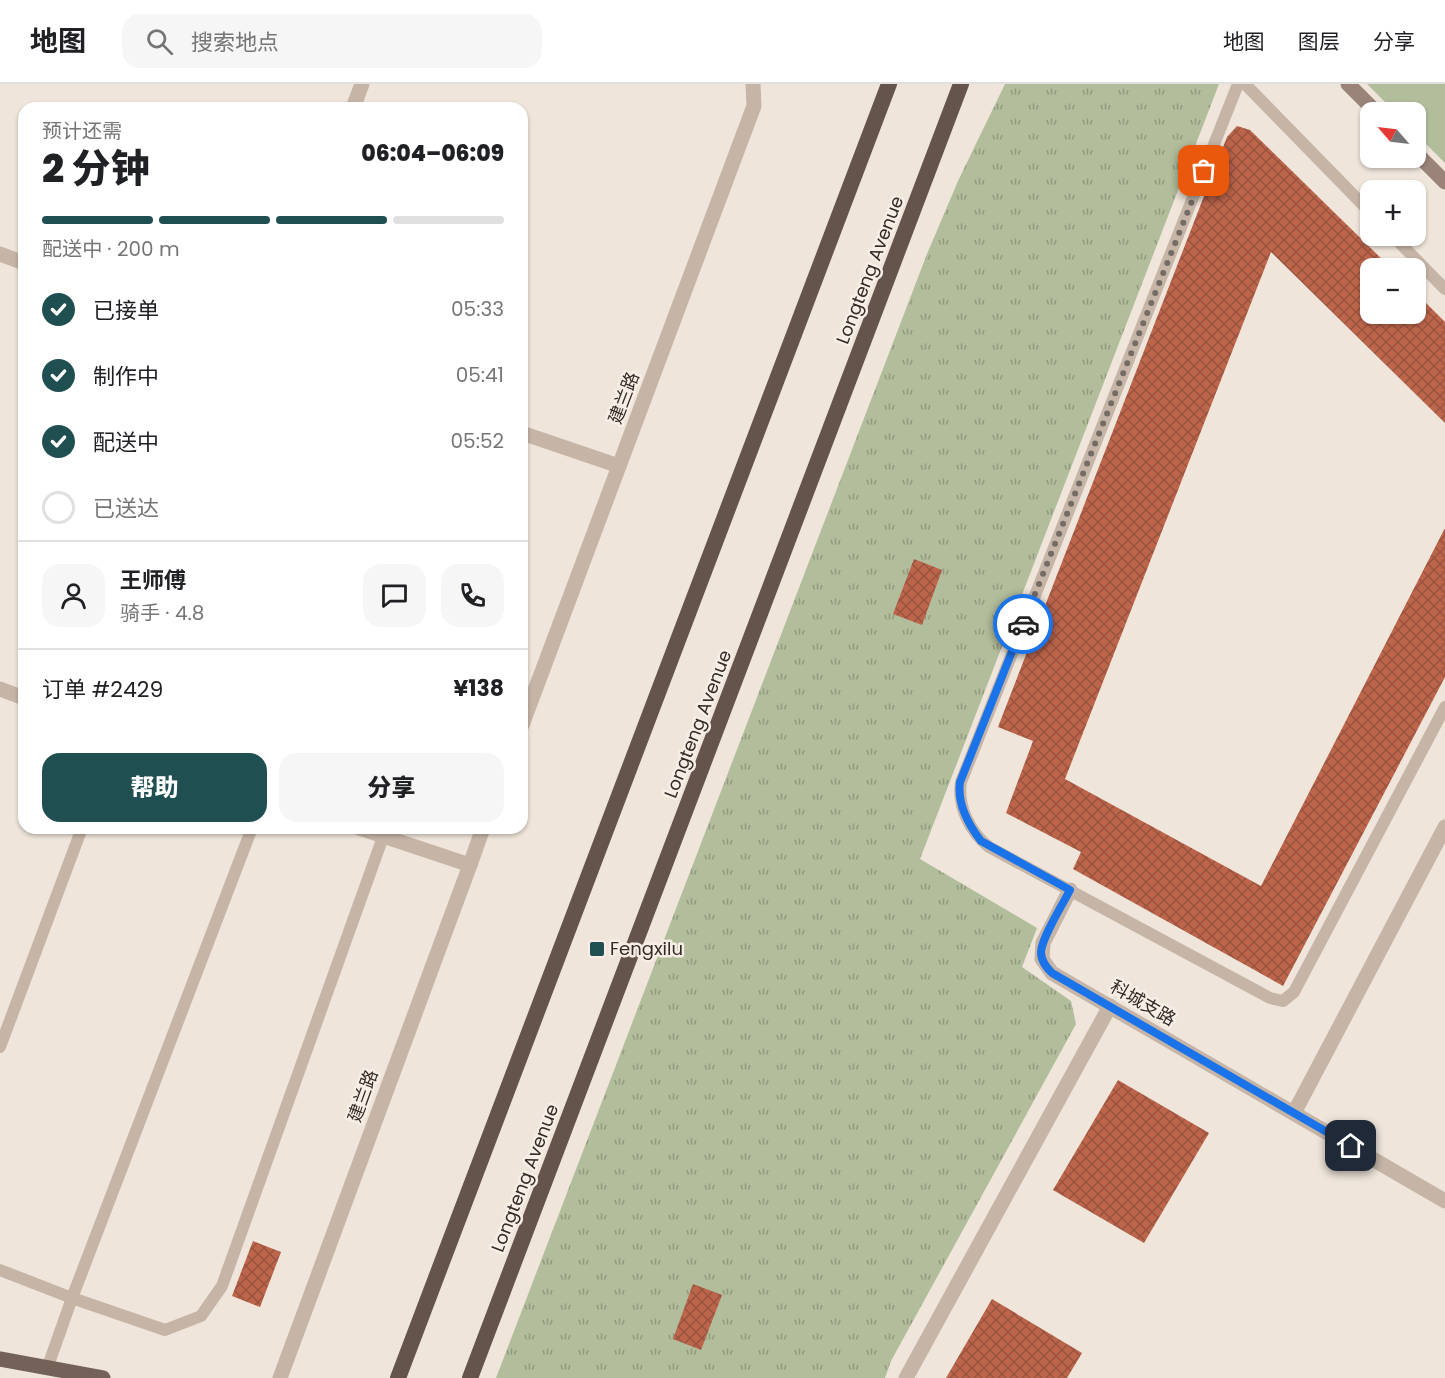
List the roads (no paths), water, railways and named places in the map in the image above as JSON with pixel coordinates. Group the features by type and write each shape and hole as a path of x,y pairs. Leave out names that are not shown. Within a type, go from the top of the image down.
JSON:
{"highway":[{"path":"398,1378 889,84"},
{"name":"Longteng Avenue","path":"470,1378 961,84"},
{"path":"939,143 968,84"}],"main road":[{"path":"1348,84 1366,102"},
{"path":"1426,163 1445,182"},
{"path":"0,1359 48,1366 103,1378"}],"street":[{"path":"355,102 362,84"},
{"name":"建兰路","path":"528,709 754,106 753,84"},
{"path":"0,254 18,261"},
{"path":"528,435 619,466"},
{"path":"0,689 18,696"},
{"path":"1294,1113 1445,827"},
{"path":"375,834 470,865"},
{"name":"建兰路","path":"280,1378 481,834"},
{"name":"科城支路","path":"1070,890 1043,943 1042,959 1052,973 1445,1201"},
{"path":"906,1378 909,1368 1110,1006"}],"lane":[{"path":"1238,84 960,782 960,803 981,841 1270,998 1282,1001 1288,998 1300,982 1445,707"},
{"path":"1245,84 1360,202"},
{"path":"1403,246 1445,289"},
{"path":"0,1047 80,834"},
{"path":"48,1366 250,834"},
{"path":"0,1270 165,1330 201,1316 222,1286 383,837"}],"place":[{"name":"Fengxilu","path":"597,949"}]}
